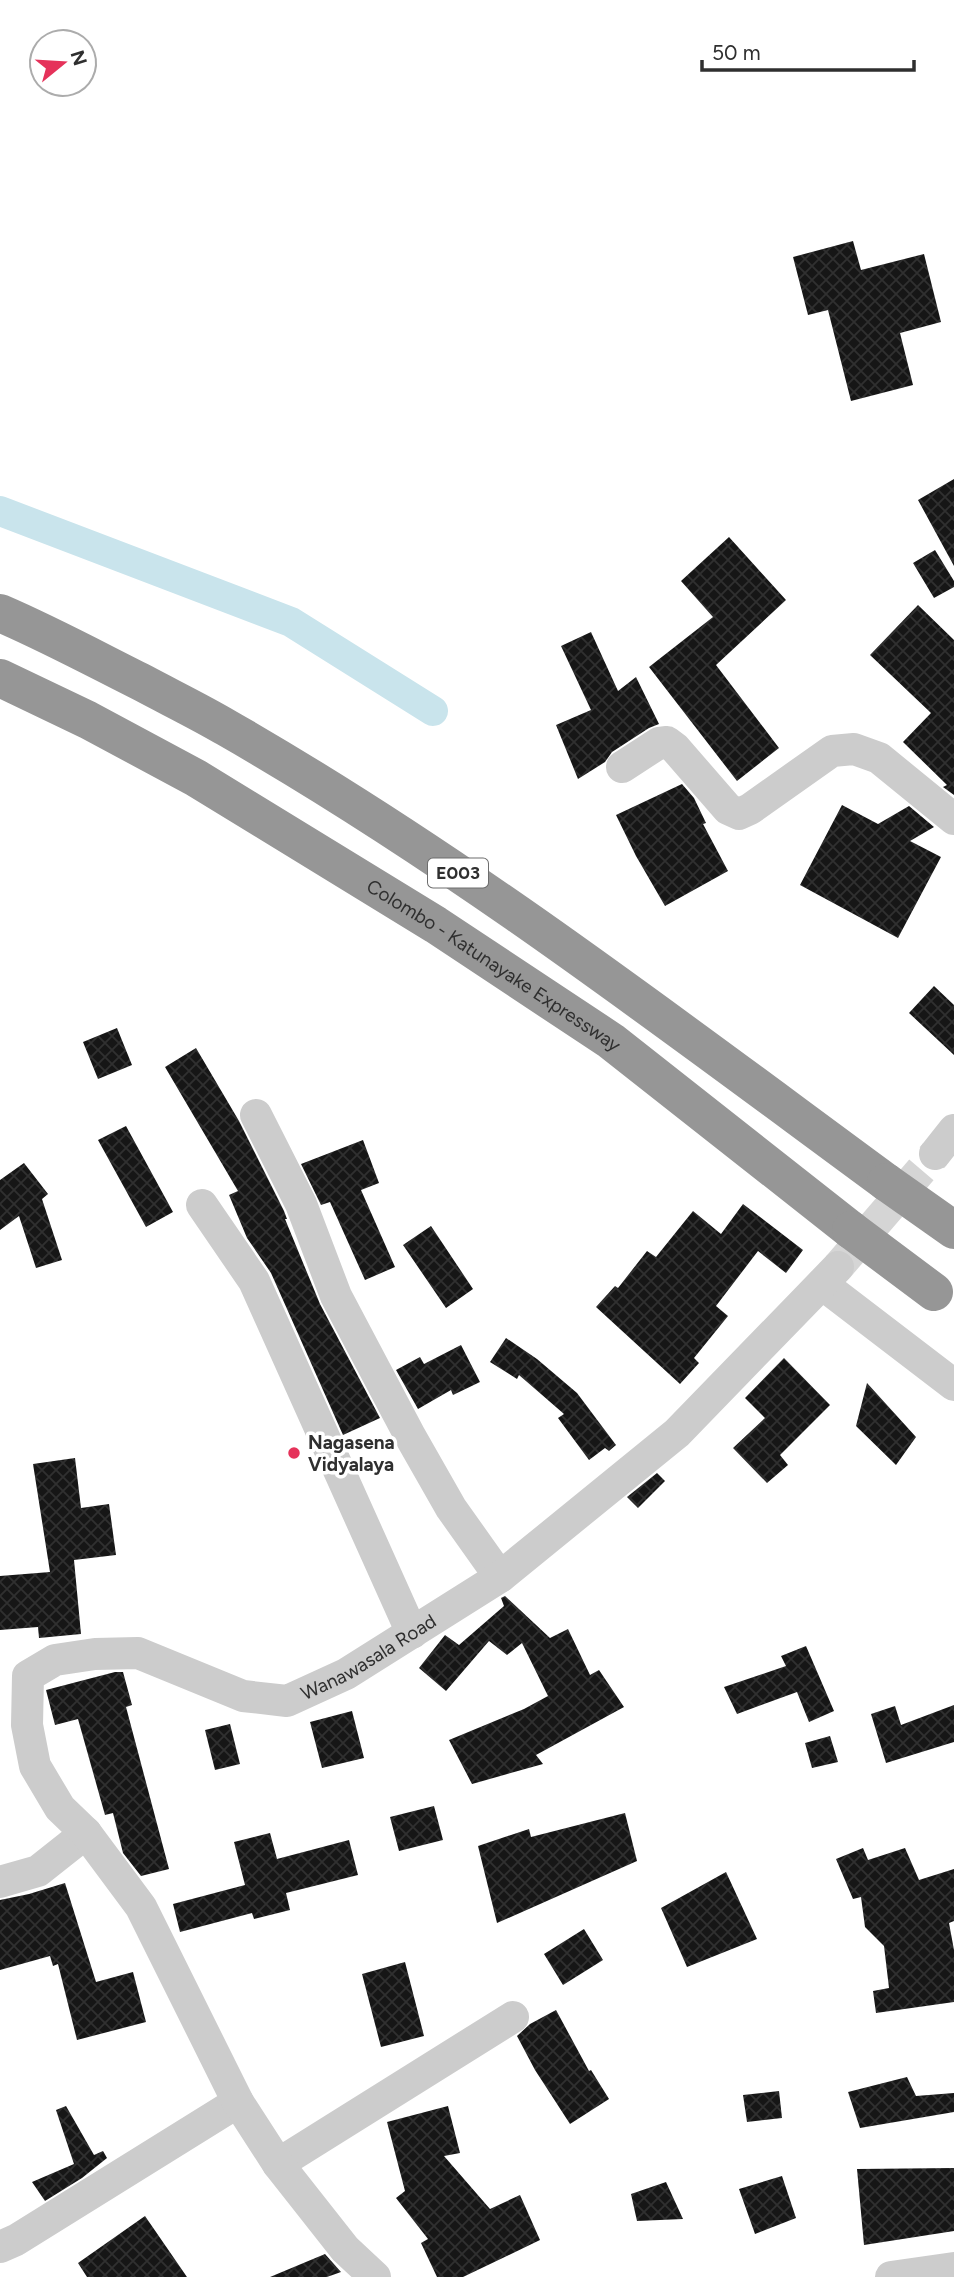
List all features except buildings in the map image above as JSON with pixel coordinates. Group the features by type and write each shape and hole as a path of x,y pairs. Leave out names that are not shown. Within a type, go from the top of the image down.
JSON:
{"highway":[{"name":"E003","path":"0,613 48,634 226,727 354,804 467,879 954,1230"},
{"name":"Colombo - Katunayake Expressway","path":"0,678 88,720 196,778 436,925 611,1041 851,1230 944,1299"}],"street":[{"path":"622,767 659,743 667,742 728,810 739,814 832,751 855,749 879,758 954,819"},
{"path":"256,1115 301,1204 342,1307 410,1436 451,1507 500,1577"},
{"path":"935,1154 954,1129"},
{"path":"202,1205 254,1281 412,1633"},
{"name":"Wanawasala Road","path":"375,2277 345,2249 278,2164 238,2102 141,1907 86,1833 60,1808 35,1766 14,1678 55,1660 94,1654 138,1653 243,1696 287,1701 346,1674 500,1577 677,1433 830,1276 954,1385"},
{"path":"0,1882 38,1871 86,1833"},
{"path":"278,2164 513,2017"},
{"path":"0,2247 16,2240 238,2102"},
{"path":"891,2277 954,2268"}],"waterway":[{"path":"0,511 291,622 433,711"}],"tunnel":[{"path":"838,1267 935,1154"}],"place":[{"name":"Nagasena Vidyalaya","path":"294,1453"}]}
